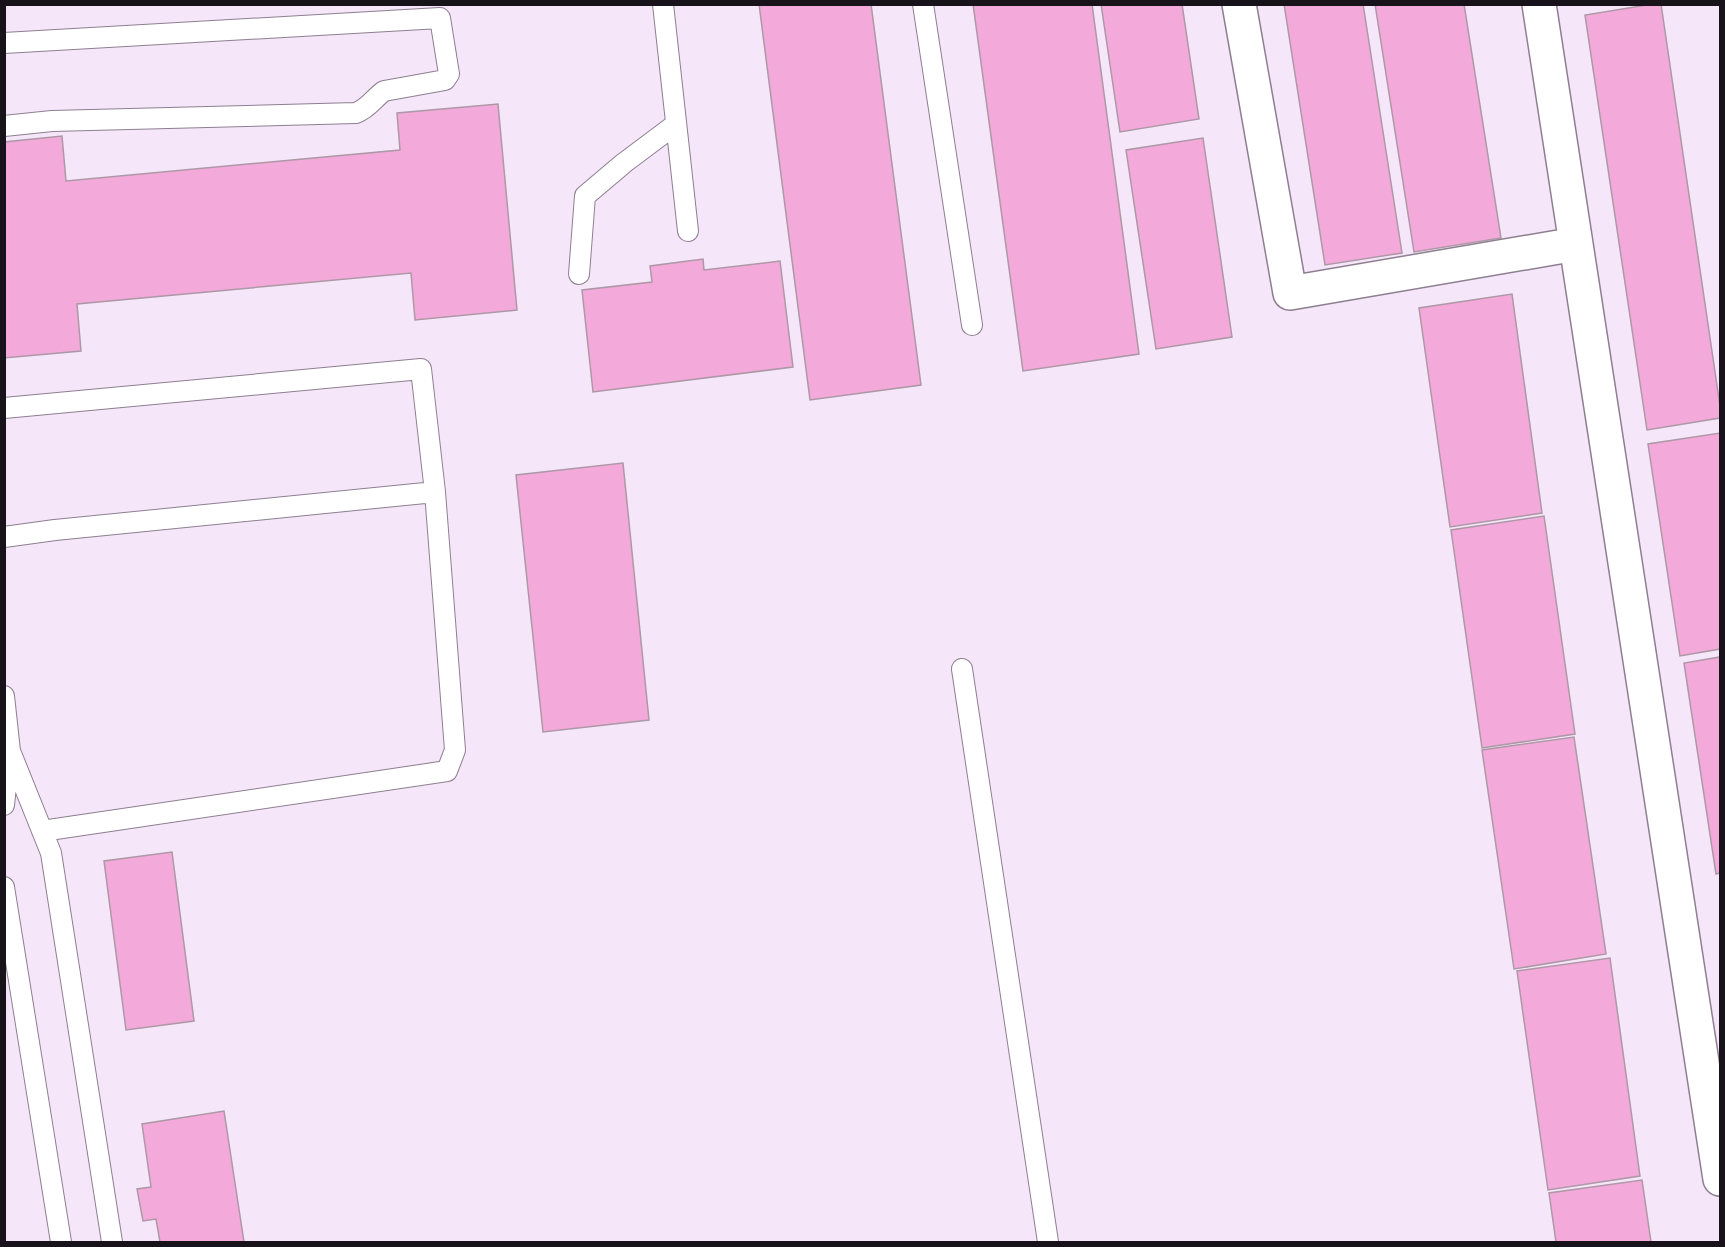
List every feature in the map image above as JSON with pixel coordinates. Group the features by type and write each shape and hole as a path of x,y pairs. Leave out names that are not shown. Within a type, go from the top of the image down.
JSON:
{"street":[{"path":"1239,4 1290,293 1576,244"},
{"path":"1539,4 1720,1179"}],"lane":[{"path":"663,4 688,231"},
{"path":"923,4 972,325"},
{"path":"4,43 440,18 448,74 445,80 384,91 365,110 356,113 52,121 4,126"},
{"path":"579,274 585,196 676,124"},
{"path":"4,408 421,369 435,492 456,750 447,771 42,831"},
{"path":"4,537 435,492"},
{"path":"963,669 1048,1242"},
{"path":"4,696 10,751 4,806"},
{"path":"10,751 51,853 112,1242"},
{"path":"4,887 61,1242"}],"building":[{"path":"759,4 871,4 921,385 810,400"},
{"path":"973,4 1092,4 1139,354 1023,371"},
{"path":"1101,4 1182,4 1199,119 1120,132"},
{"path":"1284,4 1363,4 1402,253 1325,265"},
{"path":"1375,4 1464,4 1501,238 1414,252"},
{"path":"1661,4 1720,418 1647,430 1585,15"},
{"path":"498,104 517,310 415,320 411,273 77,304 81,351 4,358 4,142 62,136 66,181 400,150 397,113"},
{"path":"1203,138 1232,337 1156,349 1126,150"},
{"path":"703,259 704,270 780,261 793,367 593,392 582,290 652,282 650,266"},
{"path":"1512,294 1542,513 1450,527 1419,308"},
{"path":"1720,433 1720,649 1680,656 1648,444"},
{"path":"623,463 649,720 543,732 516,475"},
{"path":"1544,516 1575,734 1482,748 1451,530"},
{"path":"1720,657 1720,873 1716,874 1684,663"},
{"path":"1574,737 1606,954 1514,969 1482,750"},
{"path":"172,852 194,1021 126,1030 104,861"},
{"path":"1610,958 1640,1176 1548,1190 1517,971"},
{"path":"224,1111 244,1242 160,1242 156,1219 143,1221 137,1189 151,1187 142,1124"},
{"path":"1642,1180 1651,1242 1556,1242 1549,1193"}]}
